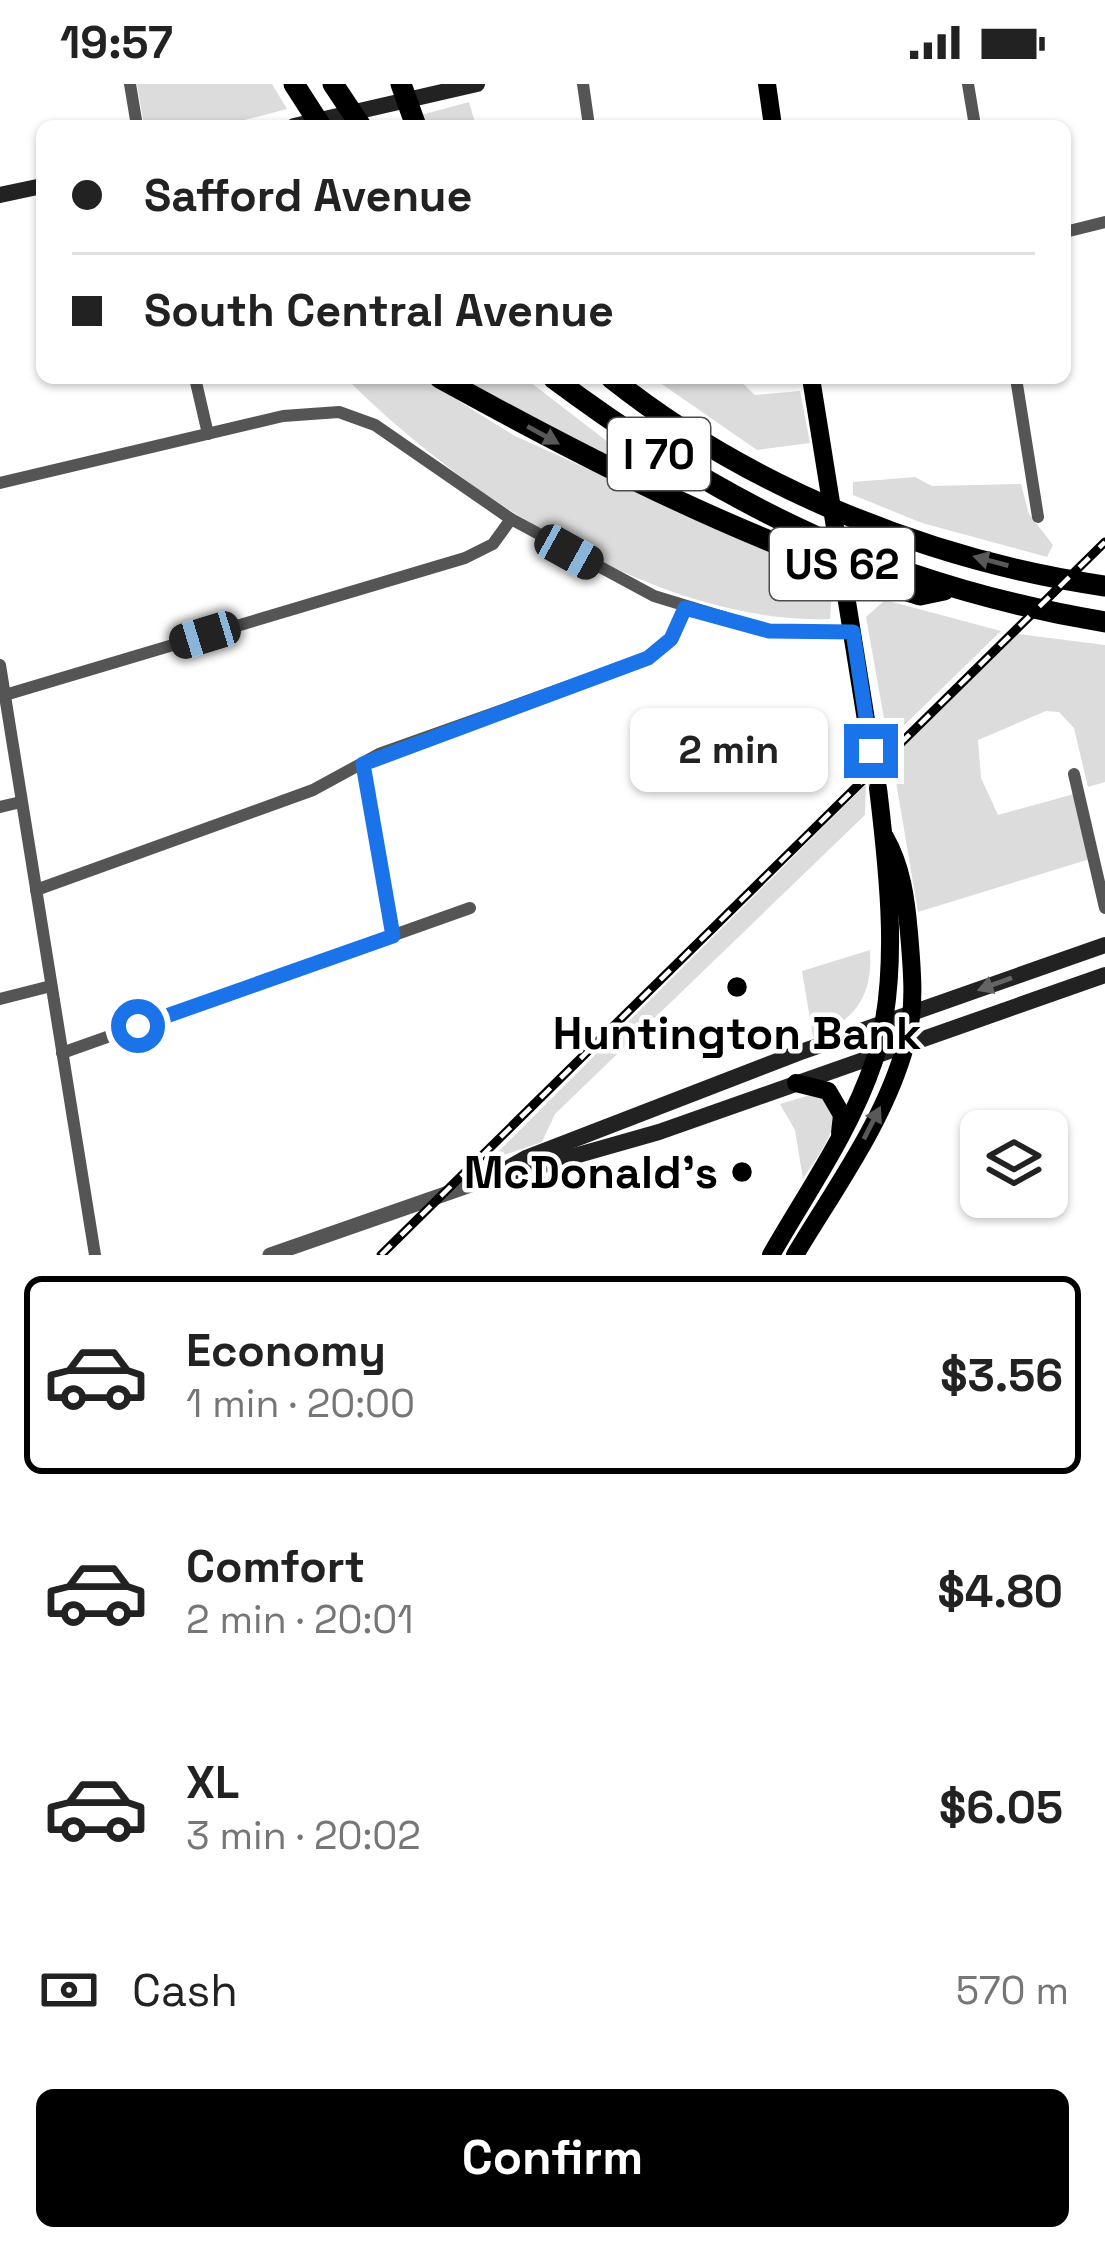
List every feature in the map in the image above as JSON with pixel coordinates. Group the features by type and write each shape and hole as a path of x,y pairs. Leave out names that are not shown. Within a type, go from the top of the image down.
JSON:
{"highway":[{"path":"294,84 317,120"},
{"path":"333,84 357,120"},
{"path":"401,84 414,120"},
{"path":"451,384 569,449 774,543 920,595 950,589"},
{"name":"I 70","path":"561,384 662,456 772,519 950,589 1105,622"},
{"name":"I 70","path":"620,384 765,475 922,541 1105,586"}],"main road":[{"path":"320,120 477,84"},
{"path":"767,84 772,120"},
{"path":"0,196 36,187"},
{"name":"US 62","path":"812,384 871,751"},
{"path":"771,1255 838,1142 876,1055 890,949 878,788"},
{"path":"795,1255 877,1115 907,1043 912,970 905,901 899,861 884,834"},
{"path":"491,1178 526,1158 1105,945"},
{"path":"491,1178 552,1166 1105,975"},
{"path":"796,1083 820,1086 837,1102 842,1121 838,1142"}],"street":[{"path":"130,84 135,120"},
{"path":"583,84 588,120"},
{"path":"968,84 974,120"},
{"path":"1071,230 1105,222"},
{"path":"196,384 208,434"},
{"path":"1017,384 1038,517"},
{"path":"0,483 303,412 358,417 511,519 685,608 769,631 853,632"},
{"path":"5,695 465,558 493,544 511,519"},
{"path":"35,890 313,790 363,764 648,658 671,639 685,608"},
{"path":"0,664 95,1255"},
{"path":"363,764 393,936"},
{"path":"1074,774 1105,908"},
{"path":"0,808 21,802"},
{"path":"62,1053 470,908"},
{"path":"0,999 51,986"},
{"path":"270,1255 491,1178"}],"shaded area":[{"path":"137,84 272,84 287,109 245,120 143,120"},
{"path":"469,102 474,120 423,120 421,115"},
{"path":"352,384 432,384 513,435 833,580 830,619 765,615 699,600 633,576 505,507 393,422"},
{"path":"470,384 533,384 613,446 684,491 682,495"},
{"path":"662,384 743,384 755,395 800,391 810,443 757,450"},
{"path":"915,477 932,486 1021,484 1029,514 1053,545 1047,557 922,523 853,495 853,482"},
{"path":"885,600 1001,631 888,741 866,617"},
{"path":"1018,634 1105,645 1105,782 1088,787 1074,728 1059,712 1046,711 978,740 981,778 998,815 1074,794 1090,859 918,912 892,758"},
{"path":"866,784 865,815 555,1114 542,1142 490,1160"},
{"path":"870,950 868,981 858,1005 840,1023 813,1037 802,971"},
{"path":"814,1094 833,1111 833,1122 803,1179 795,1130 780,1104"}],"tunnel":[{"path":"871,751 878,788"}],"railway":[{"path":"381,1255 1105,542"}],"place":[{"name":"Huntington Bank","path":"737,987"},
{"name":"McDonald's","path":"742,1172"}],"route":[{"path":"138,1026 393,936 363,764 379,754 648,658 671,639 685,608 769,631 853,632 871,751"}]}
